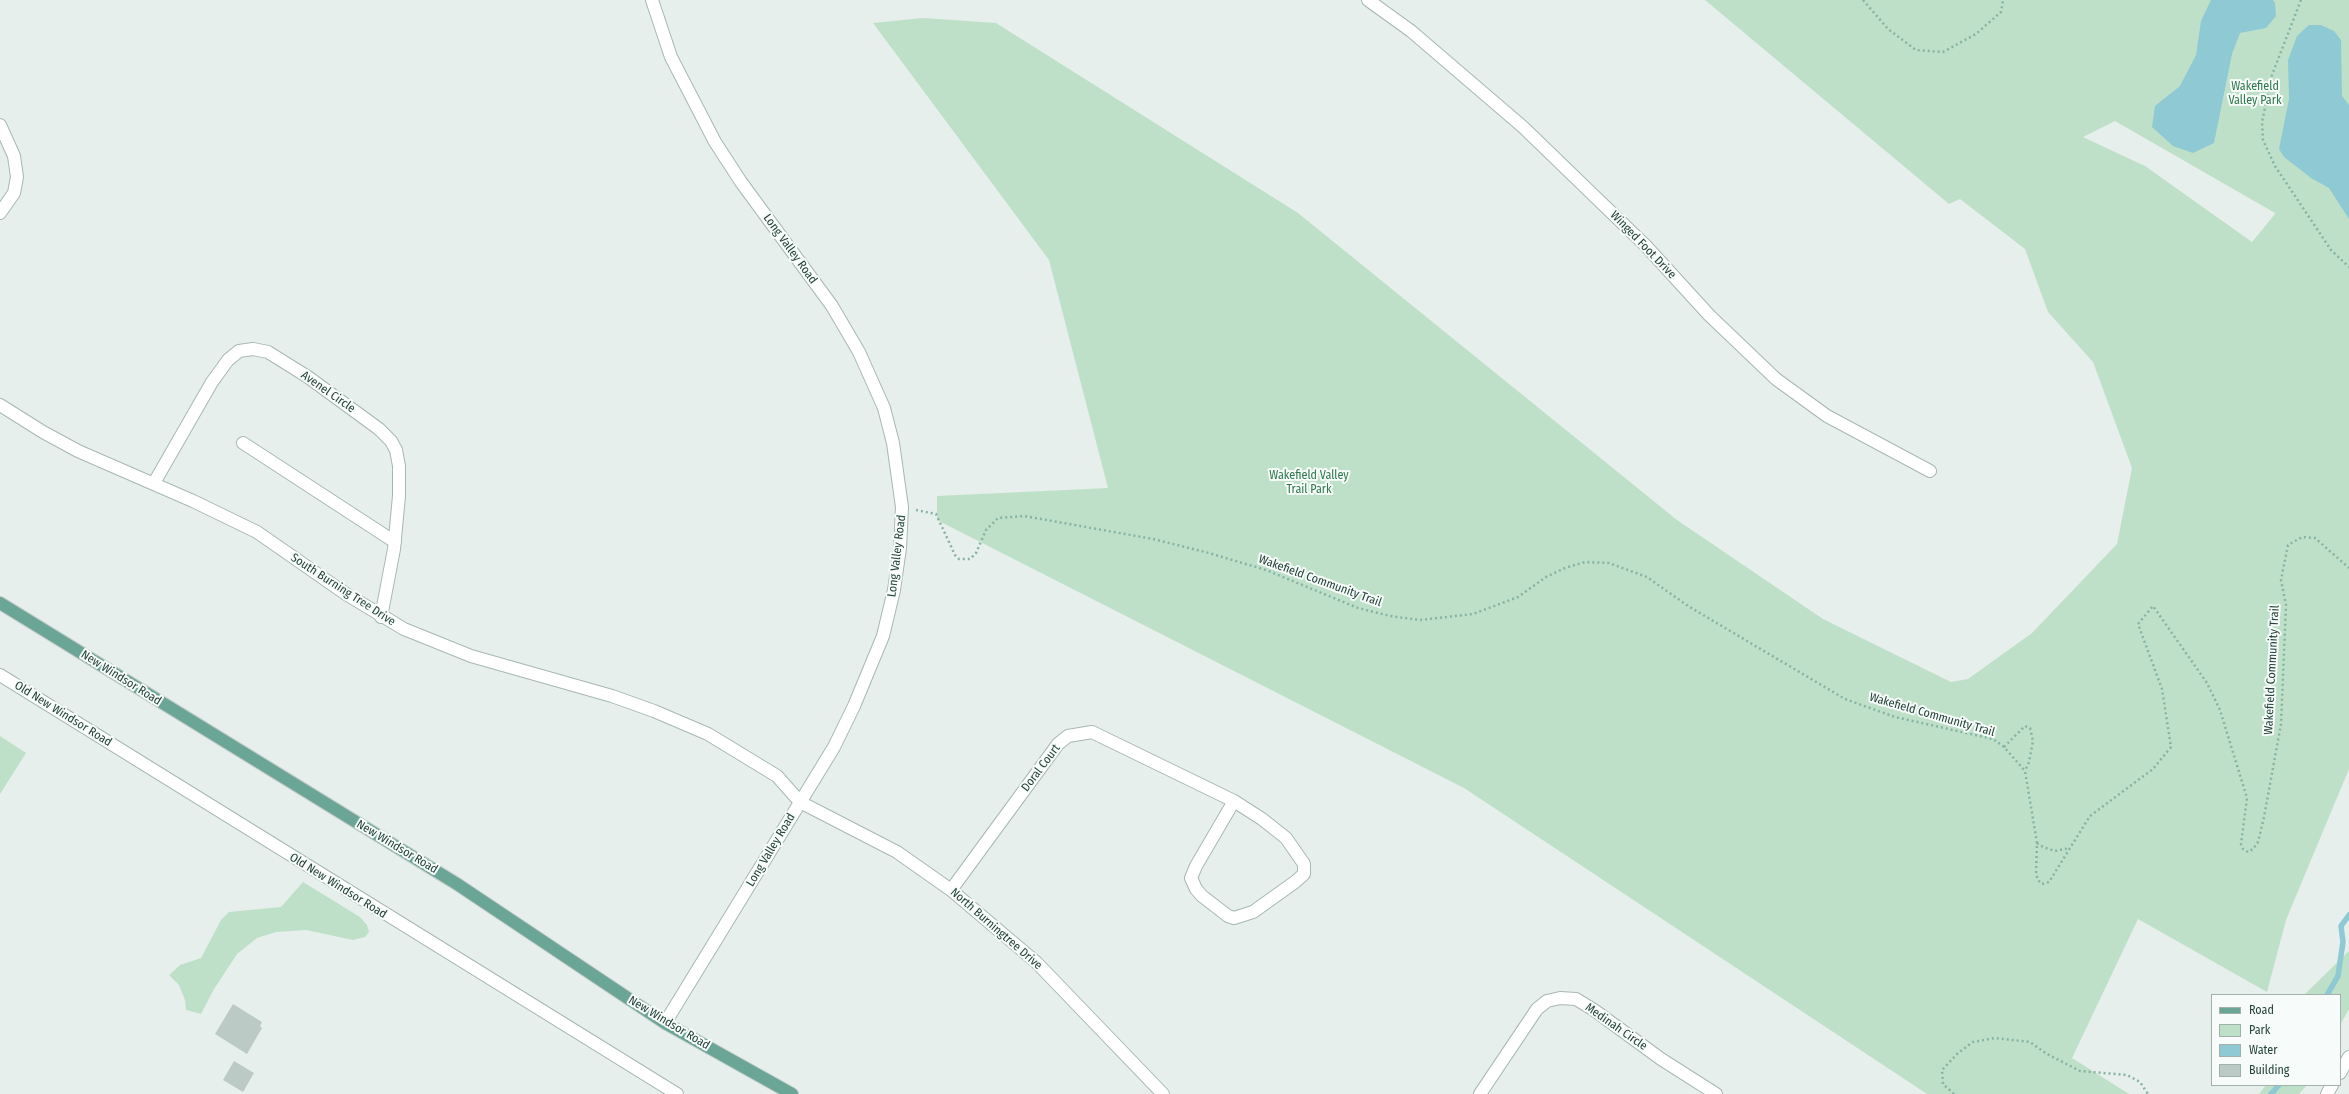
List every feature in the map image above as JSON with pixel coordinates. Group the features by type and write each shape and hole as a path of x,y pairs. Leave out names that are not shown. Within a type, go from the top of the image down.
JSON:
{"main road":[{"name":"New Windsor Road","path":"0,603 457,884 665,1023 792,1094"}],"street":[{"name":"Long Valley Road","path":"652,0 671,57 715,142 741,182 832,306 859,352 884,408 893,443 902,507 900,548 894,590 883,636 869,673 837,740 665,1023"},
{"name":"Winged Foot Drive","path":"1368,0 1411,32 1523,127 1646,246 1709,314 1776,379 1802,400 1833,420 1930,471"},
{"path":"0,125 14,156 18,177 14,193 0,213"},
{"name":"Avenel Circle","path":"154,483 212,382 228,360 239,351 253,349 268,352 308,377 379,429 391,441 396,450 399,466 399,496 395,542 381,617"},
{"name":"South Burning Tree Drive","path":"0,405 43,432 78,451 154,483 257,532 381,617 439,645 471,656 612,696 682,721 708,734 777,776 800,802"},
{"path":"243,443 395,542"},
{"name":"Old New Windsor Road","path":"0,675 677,1094"},
{"name":"Doral Court","path":"951,890 1058,744 1068,736 1092,732 1234,801 1262,819 1286,838 1304,864 1304,874 1253,912 1234,918 1228,916 1202,896 1196,889 1191,878 1196,866 1234,801"},
{"name":"North Burningtree Drive","path":"800,802 896,852 951,890 1036,962 1163,1094"},
{"name":"Medinah Circle","path":"1480,1094 1537,1009 1547,1001 1560,998 1576,999 1594,1010 1661,1059 1716,1094"},
{"path":"2341,1071 2349,1057"}],"path":[{"path":"1863,0 1888,29 1916,50 1942,52 1976,34 2001,12 2003,0"},
{"path":"2301,0 2272,75 2262,122 2263,140 2275,166 2331,250 2349,267"},
{"name":"Wakefield Community Trail","path":"902,507 936,514 955,554 959,559 970,559 976,553 986,530 998,518 1024,516 1153,539 1209,553 1266,570 1358,608 1390,616 1420,620 1473,614 1518,597 1546,577 1565,568 1585,562 1609,563 1647,577 1688,606 1845,699 1895,717 1993,739 2004,747 2025,771 2037,843 2036,874 2038,880 2042,884 2049,882 2090,816 2153,769 2171,747 2162,689 2138,624 2153,606 2207,683 2220,710 2247,798 2241,844 2243,849 2248,852 2253,849 2258,842 2281,724 2286,605 2281,580 2288,545 2302,537 2315,538 2349,568"},
{"path":"2004,747 2025,726 2030,728 2033,741 2029,762 2025,771"},
{"path":"2037,843 2043,847 2056,851 2071,848"},
{"path":"1954,1094 1943,1084 1942,1070 1958,1053 1974,1042 1995,1038 2030,1042 2047,1054 2080,1071 2127,1075 2140,1082 2148,1094"}],"green space":[{"name":"Wakefield Valley Trail Park","path":"1705,0 2349,0 2349,769 2286,920 2267,992 2138,919 2072,1058 2129,1094 1927,1094 1464,788 937,520 937,496 1108,488 1049,260 873,23 923,18 996,23 1298,213 1677,520 1823,619 1951,682 1968,679 2032,633 2117,544 2132,468 2093,362 2048,312 2025,249 1960,199 1949,204","holes":["2115,121 2275,213 2252,242 2145,166 2083,137"]},
{"path":"0,736 26,753 0,794"},
{"path":"303,882 360,917 367,925 369,932 365,937 353,940 306,930 276,932 257,938 237,954 214,989 201,1014 186,1010 185,1000 179,985 169,975 180,965 201,958 221,920 229,912 281,907"},
{"path":"2349,951 2349,1009 2341,1023 2341,994 2305,994"},
{"path":"2265,1086 2306,1086 2299,1094 2259,1094"}],"water":[{"path":"2211,0 2273,0 2275,3 2276,16 2266,28 2240,33 2232,54 2214,143 2193,153 2173,146 2152,127 2155,106 2180,86 2196,55 2201,21"},
{"path":"2309,25 2321,25 2334,31 2341,40 2342,96 2349,105 2349,219 2329,188 2311,178 2284,157 2279,149 2289,99 2288,60 2297,36"}],"building":[{"path":"233,1004 262,1022 260,1026 262,1028 247,1054 215,1034"},
{"path":"234,1061 254,1073 243,1092 223,1080"}],"waterway":[{"path":"2328,994 2338,976 2343,942 2341,926 2349,915"},
{"path":"2271,1094 2278,1086"}],"park label":[{"name":"Wakefield Valley Park","path":"2255,94"}]}
